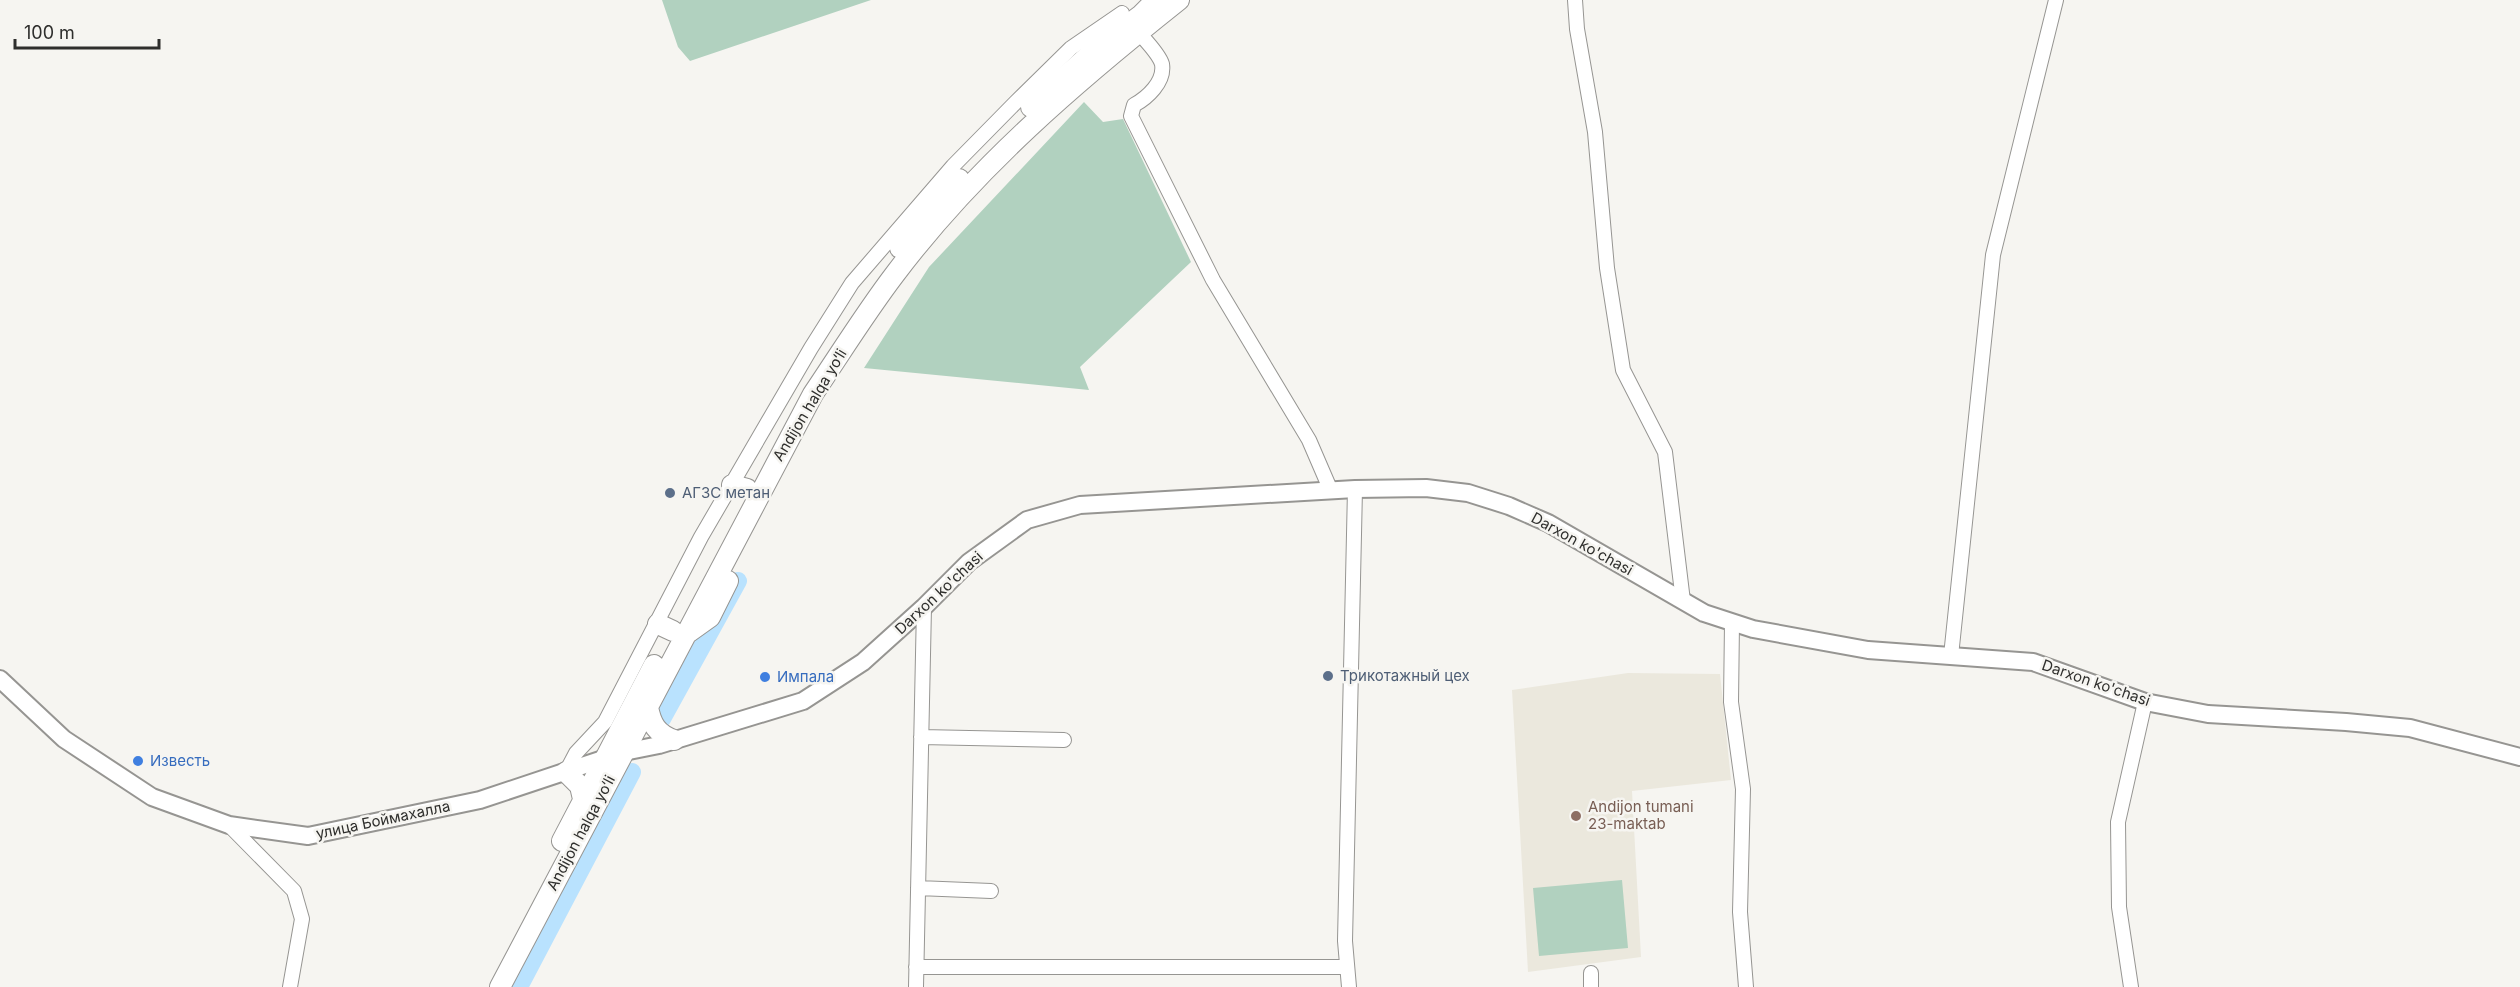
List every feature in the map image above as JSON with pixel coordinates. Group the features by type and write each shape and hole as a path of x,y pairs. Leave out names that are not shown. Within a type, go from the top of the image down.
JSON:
{"highway":[{"name":"Andijon halqa yo‘li","path":"500,987 648,707 672,629 771,472 813,394 896,273 952,206 999,155 1156,0"},
{"name":"Andijon halqa yo‘li","path":"485,987 672,629 739,487 845,322 933,206 1050,89 1097,48 1134,20 1179,0"},
{"path":"648,707 651,724 665,737 675,740"},
{"path":"566,772 580,786 583,799"}],"main road":[{"name":"Darxon ko'chasi","path":"624,752 675,740 804,701 863,662 924,607 969,562 1027,520 1080,505 1331,490 1426,488 1468,493 1548,523 1704,613 1753,630 1868,650 2033,662 2145,702 2208,714 2410,728 2520,757"},
{"name":"улица Боймахалла","path":"0,679 64,739 152,797 229,825 308,836 480,800 624,752"}],"street":[{"path":"1575,0 1577,29 1595,132 1607,268 1623,370 1665,452 1683,601"},
{"path":"1952,656 1993,255 2056,0"},
{"path":"1134,20 1158,57 1161,69 1149,97 1134,105 1131,116 1213,279 1309,440 1331,490"},
{"path":"1349,987 1345,929 1355,489"},
{"path":"916,987 924,607"},
{"path":"1732,623 1731,702 1743,789 1740,912 1746,987"},
{"path":"566,772 576,753 605,722 672,629"},
{"path":"2131,987 2119,907 2118,822 2145,702"},
{"path":"921,737 1064,740"},
{"path":"229,825 294,891 299,903 303,919 290,987"},
{"path":"918,888 991,891"},
{"path":"916,967 1347,967"}],"shaded area":[{"name":"Andijon tumani 23-maktab","path":"1628,673 1720,674 1731,780 1632,791 1641,957 1528,972 1512,690"}],"green space":[{"path":"662,0 871,0 690,61 678,47"},
{"path":"1084,102 1103,122 1123,119 1191,262 1080,367 1089,390 864,368 929,267"},
{"path":"1622,880 1628,948 1539,956 1533,888"}],"waterway":[{"path":"662,719 738,581"},
{"path":"519,987 632,772"}],"place":[{"name":"АГЗС метан","path":"670,493"},
{"name":"Трикотажный цех","path":"1328,676"},
{"name":"Импала","path":"765,677"},
{"name":"Известь","path":"138,761"},
{"name":"Andijon tumani 23-maktab","path":"1576,816"}]}
